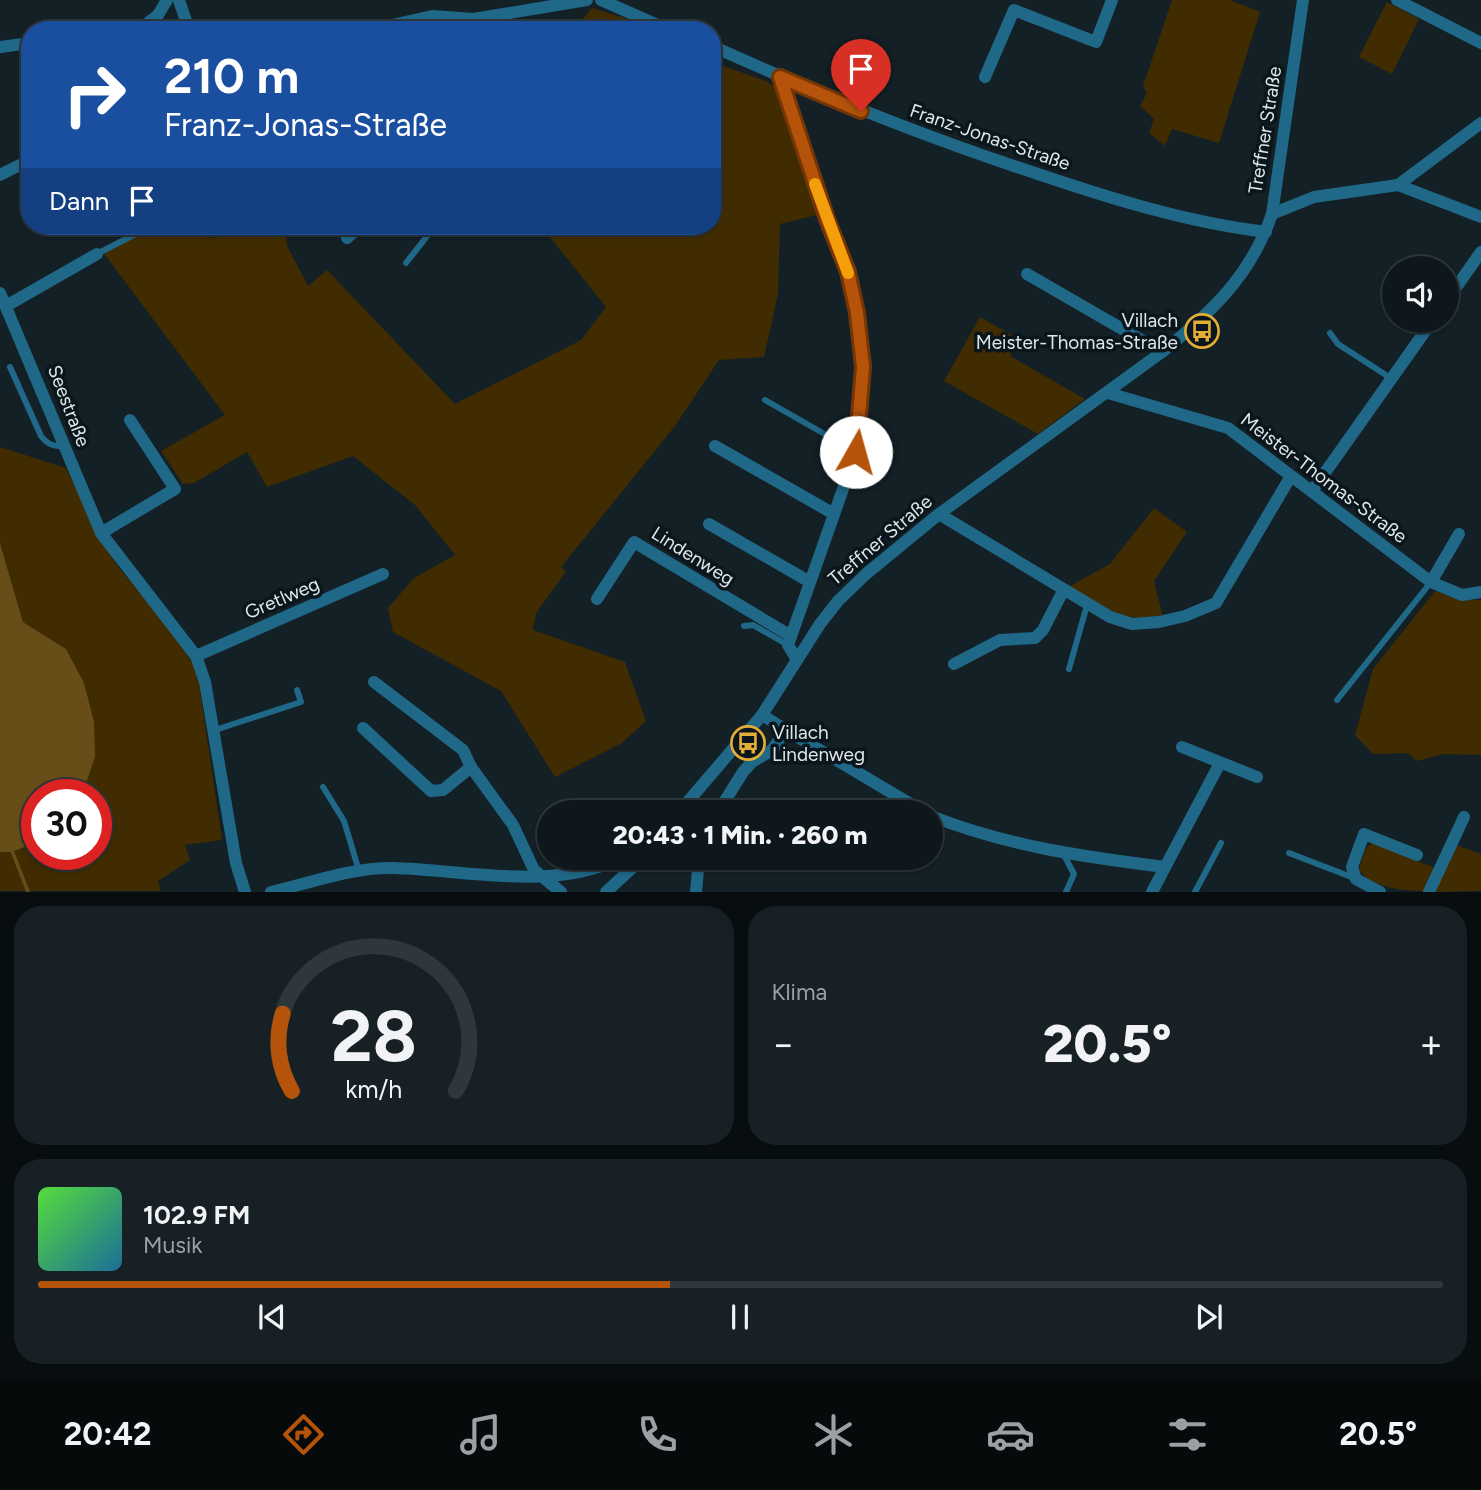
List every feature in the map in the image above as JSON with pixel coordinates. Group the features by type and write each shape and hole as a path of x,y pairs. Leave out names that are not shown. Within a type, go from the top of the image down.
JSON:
{"street":[{"path":"151,21 167,0"},
{"path":"179,0 188,21"},
{"path":"487,21 587,0"},
{"path":"601,0 649,21"},
{"path":"985,77 1014,10 1096,42 1112,0"},
{"name":"Treffner Straße","path":"689,800 762,715 838,601 866,573 939,514 1162,352 1197,324 1233,289 1266,232 1272,214 1303,0"},
{"path":"1397,0 1481,43"},
{"path":"410,21 432,16 458,21"},
{"path":"0,47 21,44"},
{"name":"Franz-Jonas-Straße","path":"721,50 938,141 1107,198 1233,228 1266,232"},
{"path":"780,77 827,219 848,272 857,313 863,367 856,452 789,641"},
{"path":"1272,214 1314,197 1398,185 1481,123"},
{"path":"0,175 21,164"},
{"path":"1398,185 1481,217"},
{"path":"347,238 350,235"},
{"path":"1459,283 1481,253"},
{"path":"6,306 97,254"},
{"path":"1027,274 1162,352"},
{"name":"Seestraße","path":"0,293 101,533 196,656 205,682 236,863 245,891"},
{"path":"1312,491 1424,333"},
{"name":"Meister-Thomas-Straße","path":"1108,393 1228,428 1312,491 1348,522 1431,582 1462,594 1481,592"},
{"path":"101,533 175,489 130,420"},
{"path":"715,446 834,514"},
{"path":"939,514 1087,605 1110,617 1132,624 1185,616 1216,603 1291,476"},
{"name":"Lindenweg","path":"709,524 810,582"},
{"path":"1431,582 1459,534"},
{"name":"Lindenweg","path":"597,599 634,542 789,641 797,660"},
{"name":"Gretlweg","path":"196,656 383,574"},
{"path":"954,664 1000,640 1035,638 1049,619 1063,591"},
{"path":"374,682 463,750 471,768 508,818 534,870 542,879 561,891"},
{"path":"762,715 904,800"},
{"path":"363,728 431,791 443,790 471,768"},
{"path":"726,800 743,772 772,750 786,730"},
{"path":"1182,747 1256,777"},
{"path":"1152,891 1220,763"},
{"path":"1429,891 1464,817"},
{"path":"943,820 1064,855 1165,867"},
{"path":"1380,891 1356,879 1352,867 1364,834 1417,855"},
{"path":"271,891 359,872 394,868 484,878 542,879 590,870"},
{"path":"606,891 630,870"},
{"path":"696,891 698,870"}],"lane":[{"path":"97,254 134,235"},
{"path":"406,263 429,235"},
{"path":"1330,333 1338,344 1392,379"},
{"path":"10,367 45,442 57,447 64,445"},
{"path":"765,400 856,452"},
{"path":"1337,700 1431,582"},
{"path":"1069,669 1087,605"},
{"path":"744,626 753,625 789,641"},
{"path":"212,731 301,702 297,690"},
{"path":"323,787 344,821 359,872"},
{"path":"1195,891 1221,843"},
{"path":"1289,853 1356,879"},
{"path":"1064,855 1074,874 1066,891"}],"shaded area":[{"path":"1172,0 1230,0 1260,12 1219,143 1172,129 1165,146 1149,133 1154,119 1140,106 1147,93 1143,86"},
{"path":"1387,2 1419,19 1392,74 1359,57"},
{"path":"592,8 634,21 581,21"},
{"path":"721,65 766,81 778,89 821,214 780,224 778,294 764,357 719,360 675,426 561,567 566,572 536,613 533,630 625,662 646,721 622,743 555,777 501,691 393,632 388,608 414,578 455,555 415,505 353,456 267,487 247,452 194,483 183,484 161,451 225,415 102,251 137,235 194,235 212,238 216,235 286,235 287,246 308,286 327,270 455,404 581,340 606,307 548,235 721,235"},
{"path":"980,317 1019,339 1010,356 1085,399 1038,434 944,381"},
{"path":"0,447 66,468 104,545 119,568 177,638 197,670 222,840 185,845 190,860 158,881 161,891 0,891 0,852 21,848 21,870 112,870 112,779 87,779 95,757 66,649 23,622 0,543"},
{"path":"1154,508 1187,532 1154,581 1163,617 1136,618 1114,612 1070,586 1110,564"},
{"path":"0,543 23,622 66,649 84,683 94,722 95,757 87,779 21,779 21,848 0,852"},
{"path":"1435,591 1461,599 1481,600 1481,755 1443,754 1417,761 1408,753 1373,754 1355,735 1373,669"},
{"path":"1371,844 1437,869 1425,891 1388,887 1363,875 1359,868 1366,848"},
{"path":"1456,845 1481,854 1481,891 1432,892"}],"waterway":[{"path":"11,848 28,892"}],"slow traffic":[{"path":"815,184 848,273"}],"place":[{"name":"Villach Meister-Thomas-Straße","path":"1202,331"},
{"name":"Villach Lindenweg","path":"748,743"}],"route":[{"path":"856,452 863,367 857,313 848,272 827,219 780,77 861,111"}]}
